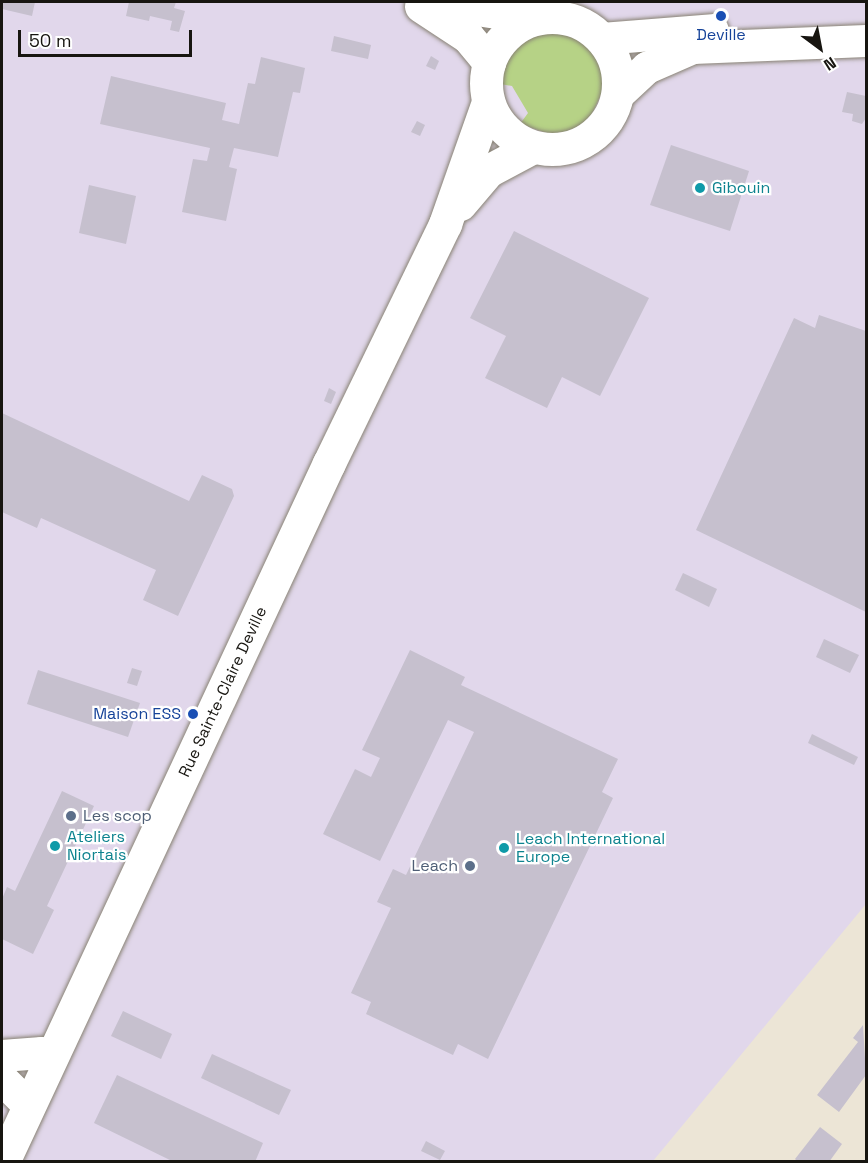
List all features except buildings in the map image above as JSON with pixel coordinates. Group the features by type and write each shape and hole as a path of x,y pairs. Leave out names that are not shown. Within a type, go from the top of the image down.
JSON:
{"main road":[{"path":"411,2 468,37 489,62"},
{"path":"430,2 536,18 574,20 602,39 616,65 618,95 610,116 586,140 560,149 533,147 503,127 488,102 485,82 489,62 509,32 536,18"},
{"name":"Rue Sainte-Claire Deville","path":"3,1161 329,463 445,224 488,102"},
{"name":"Rue Sainte-Claire Deville","path":"445,224 488,171 533,147"}],"street":[{"path":"602,39 720,30 759,33 793,41"},
{"path":"618,95 647,68 693,48 793,41 867,41"},
{"path":"2,1056 42,1053 52,1058"},
{"path":"2,1079 29,1106"}],"shaded area":[{"path":"2,2 866,2 866,904 653,1161 2,1162"}],"green space":[{"path":"564,30 586,41 601,61 605,86 590,118 571,131 550,134 520,124 528,113 512,86 500,84 503,64 516,43 538,31"}],"place":[{"name":"Deville","path":"721,16"},
{"name":"Gibouin","path":"700,188"},
{"name":"Maison ESS","path":"193,714"},
{"name":"Les scop","path":"71,816"},
{"name":"Ateliers Niortais","path":"55,846"},
{"name":"Leach International Europe","path":"504,848"},
{"name":"Leach","path":"470,866"}]}
